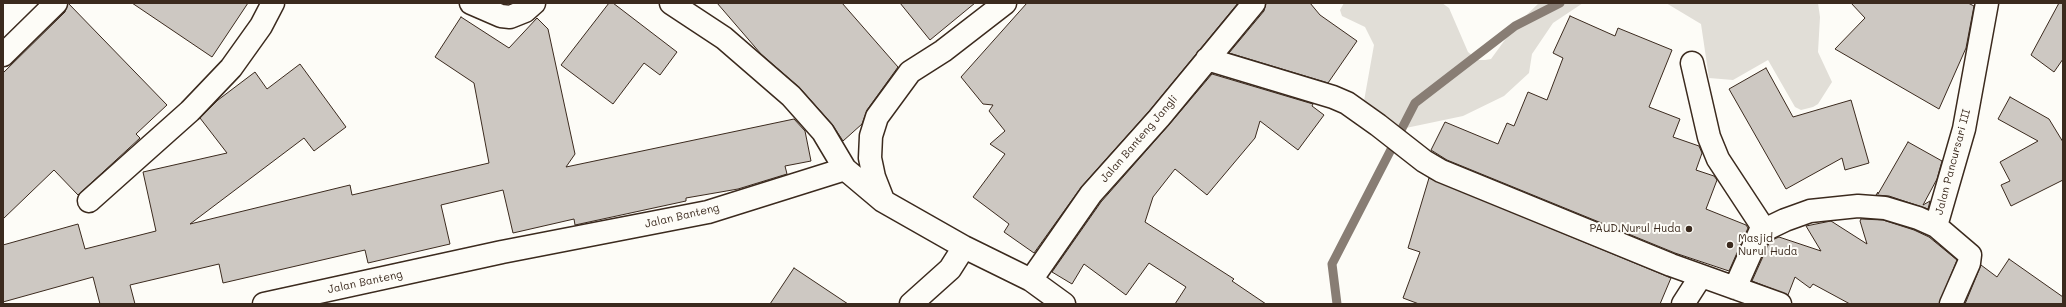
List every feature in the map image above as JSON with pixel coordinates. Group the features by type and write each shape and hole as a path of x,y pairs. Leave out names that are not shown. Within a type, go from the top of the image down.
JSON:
{"street":[{"path":"3,55 56,3"},
{"path":"90,201 190,111 231,68 262,26 273,3"},
{"path":"472,3 501,16 510,17 525,11 534,3"},
{"path":"671,3 724,38 791,96 823,132 845,169 883,201 964,247 1031,280 1064,304"},
{"path":"883,201 874,177 870,158 871,136 877,117 910,72 943,51 1005,3"},
{"name":"Jalan Pancursari III","path":"1951,304 1969,263 1970,255 1936,226 1964,129 1987,3"},
{"name":"Jalan Banteng Jangli","path":"1031,280 1049,251 1091,194 1159,118 1251,4"},
{"path":"1207,59 1333,97 1347,103 1424,161 1441,170 1556,219 1701,276 1780,304"},
{"path":"1692,63 1709,136 1718,159 1764,229"},
{"name":"Jalan Banteng","path":"264,304 502,252 708,212 845,169"},
{"path":"1735,288 1758,235 1764,229 1810,211 1858,206 1885,208 1918,218 1936,226"},
{"path":"911,304 950,269 964,247"},
{"path":"1683,304 1701,276"}],"shaded area":[{"path":"1344,3 1442,3 1449,8 1468,52 1478,60 1485,60 1491,59 1515,26 1539,3 1583,3 1553,23 1532,54 1529,73 1504,96 1463,116 1401,129 1394,127 1366,108 1364,101 1374,45 1365,27 1342,16 1340,10"},
{"path":"1666,3 1818,3 1820,17 1818,52 1832,82 1818,104 1801,110 1795,107 1768,60 1733,80 1709,78 1701,24"}],"building":[{"path":"68,3 167,105 136,134 140,138 78,195 54,170 3,219 3,73 65,12"},
{"path":"132,3 248,3 212,57"},
{"path":"609,3 613,3 677,52 660,75 644,63 613,104 561,65"},
{"path":"717,3 842,3 898,67 867,110 862,124 843,141 832,124 800,88 761,54"},
{"path":"900,3 975,3 930,40"},
{"path":"1027,3 1238,3 1150,110 1082,186 1034,253 1004,232 1009,224 973,197 1005,154 990,144 1005,131 989,111 993,105 983,104 961,77"},
{"path":"1266,3 1310,3 1320,15 1357,41 1328,83 1229,53 1264,11"},
{"path":"1851,3 1968,3 1974,6 1966,48 1939,109 1835,49 1865,18"},
{"path":"2059,3 2063,3 2063,59 2054,72 2031,55"},
{"path":"1570,16 1615,36 1618,28 1672,50 1649,107 1680,119 1673,137 1699,146 1702,153 1696,170 1714,176 1717,180 1706,209 1746,225 1748,228 1729,271 1675,253 1447,160 1431,150 1445,122 1498,144 1507,123 1514,126 1528,92 1547,100 1563,58 1553,53"},
{"path":"461,17 509,48 537,18 548,29 575,154 566,167 794,119 805,131 811,161 785,166 787,174 738,189 686,198 686,201 575,225 574,219 513,233 503,190 441,205 450,244 368,263 365,250 223,283 219,264 130,285 135,304 100,304 93,277 3,302 3,245 78,224 85,249 156,231 143,172 227,153 200,118 218,100 255,72 267,89 300,64 346,127 314,151 304,138 190,224 350,185 352,195 489,163 474,83 435,57"},
{"path":"1766,68 1793,117 1851,100 1869,163 1845,170 1842,158 1786,189 1729,89"},
{"path":"1212,74 1313,104 1312,106 1324,115 1298,150 1260,121 1255,138 1207,195 1175,169 1153,197 1145,222 1234,279 1232,281 1266,304 1175,304 1186,287 1149,263 1126,295 1084,264 1072,284 1052,272 1101,202"},
{"path":"2010,97 2049,119 2063,142 2063,180 2011,206 2001,185 2010,181 2000,162 2038,141 1998,119"},
{"path":"1908,142 1942,161 1937,179 1923,205 1930,201 1928,209 1889,196 1876,195"},
{"path":"1429,178 1671,278 1660,304 1419,304 1403,298 1420,252 1408,248"},
{"path":"1861,219 1883,220 1914,230 1929,237 1957,260 1939,304 1850,304 1813,284 1810,288 1795,277 1788,295 1752,281 1770,241 1779,237 1821,251 1806,226 1831,221 1867,244 1860,221"},
{"path":"2009,259 2063,297 2063,304 1965,304 1981,265 1997,277"},
{"path":"794,268 848,304 770,304"}],"waterway":[{"path":"1337,304 1332,264 1415,103 1515,26 1560,3"}],"place":[{"name":"PAUD Nurul Huda","path":"1689,229"},
{"name":"Masjid Nurul Huda","path":"1730,245"}]}
